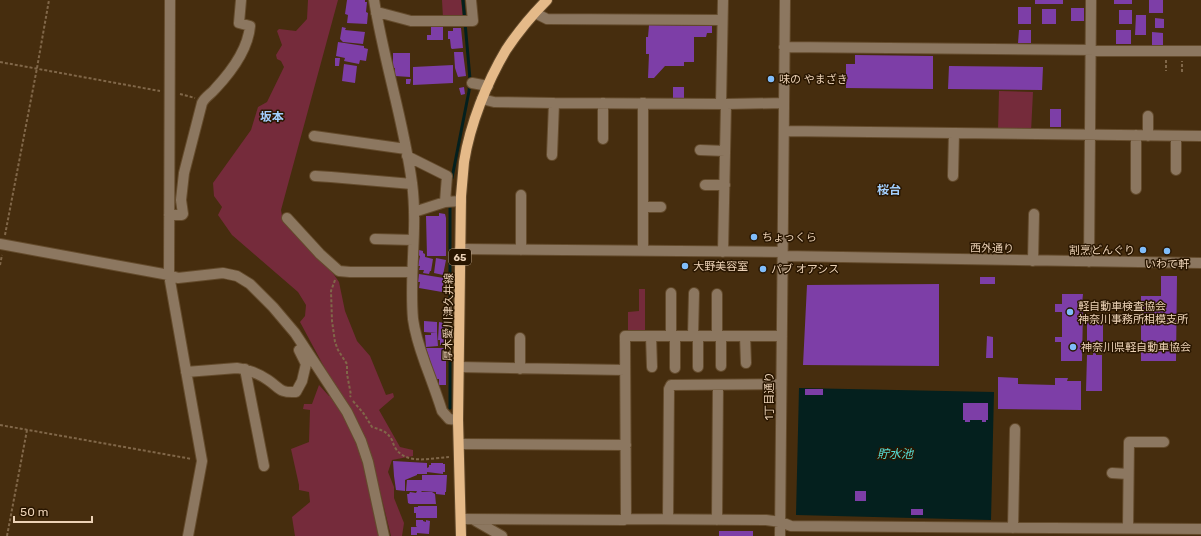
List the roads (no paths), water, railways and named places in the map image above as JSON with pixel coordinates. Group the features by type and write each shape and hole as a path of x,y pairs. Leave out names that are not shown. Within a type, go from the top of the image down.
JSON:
{"main road":[{"name":"厚木愛川津久井線","path":"461,536 458,420 460,249 452,201 464,161 471,130 488,86 506,50 547,0"}],"street":[{"path":"170,0 169,275 202,461 188,536"},
{"path":"170,215 183,214 181,200 184,173 204,100 215,89 244,49 250,25 239,23 241,0"},
{"path":"374,0 407,153 412,184 414,212 412,272 413,320 418,342 442,411 449,419 458,420"},
{"path":"376,13 411,21 473,21 471,0"},
{"path":"723,0 723,104 725,150 723,252"},
{"name":"1丁目通り","path":"780,536 785,0"},
{"path":"1089,262 1092,0"},
{"path":"535,13 547,18 722,20"},
{"path":"784,47 1201,51"},
{"path":"472,84 488,86"},
{"path":"482,99 494,102 554,103 784,103"},
{"path":"552,155 554,103"},
{"path":"603,103 603,139"},
{"path":"643,104 643,251"},
{"path":"1148,116 1148,136"},
{"path":"784,131 954,133 984,137 1091,135 1201,136"},
{"path":"953,176 954,133"},
{"path":"1136,135 1136,189"},
{"path":"314,136 407,153 447,176 452,201 414,212"},
{"path":"1176,136 1176,170"},
{"path":"700,150 725,150"},
{"path":"321,179 358,183 412,184"},
{"path":"705,185 724,185"},
{"path":"521,195 521,250"},
{"path":"643,207 661,207"},
{"path":"1033,261 1034,214"},
{"path":"287,218 320,254 339,271 412,272"},
{"path":"376,238 413,240"},
{"path":"2,244 169,275 178,278 223,273 237,276 250,284 273,307 295,333 347,412 361,441 368,462 384,536"},
{"name":"西外通り","path":"460,249 723,252 1033,261 1201,263"},
{"path":"671,293 675,368"},
{"path":"694,293 695,336 698,367"},
{"path":"717,294 721,366"},
{"path":"186,372 237,368 245,369 267,379 279,390 296,392 302,381 306,364 296,342 295,333"},
{"path":"626,518 625,336 782,336"},
{"path":"651,336 652,367"},
{"path":"745,336 746,363"},
{"path":"520,338 520,369"},
{"path":"459,367 626,370"},
{"path":"245,369 264,466"},
{"path":"668,519 673,484 669,389 671,385 782,384"},
{"path":"717,520 722,486 718,385"},
{"path":"1013,528 1010,484 1018,447 1015,429"},
{"path":"1128,528 1129,442 1158,439"},
{"path":"459,444 626,445"},
{"path":"1112,474 1128,474"},
{"path":"461,519 624,520 626,518 766,520 780,522 791,526 832,531 944,532 1013,528 1084,532 1128,528 1201,529"},
{"path":"472,520 502,536"}],"water":[{"name":"貯水池","path":"799,388 994,392 991,520 796,515"}],"waterway":[{"path":"452,178 470,79 463,0"},
{"path":"450,204 450,408"}],"place":[{"name":"味の やまざき","path":"771,79"},
{"name":"ちょっくら","path":"754,237"},
{"name":"割烹どんぐり","path":"1143,250"},
{"name":"いわて軒","path":"1167,251"},
{"name":"大野美容室","path":"685,266"},
{"name":"パブ オアシス","path":"763,269"},
{"name":"軽自動車検査協会 神奈川事務所相模支所","path":"1070,312"},
{"name":"神奈川県軽自動車協会","path":"1073,347"}],"district":[{"name":"坂本","path":"272,117"},
{"name":"桜台","path":"889,190"}]}
